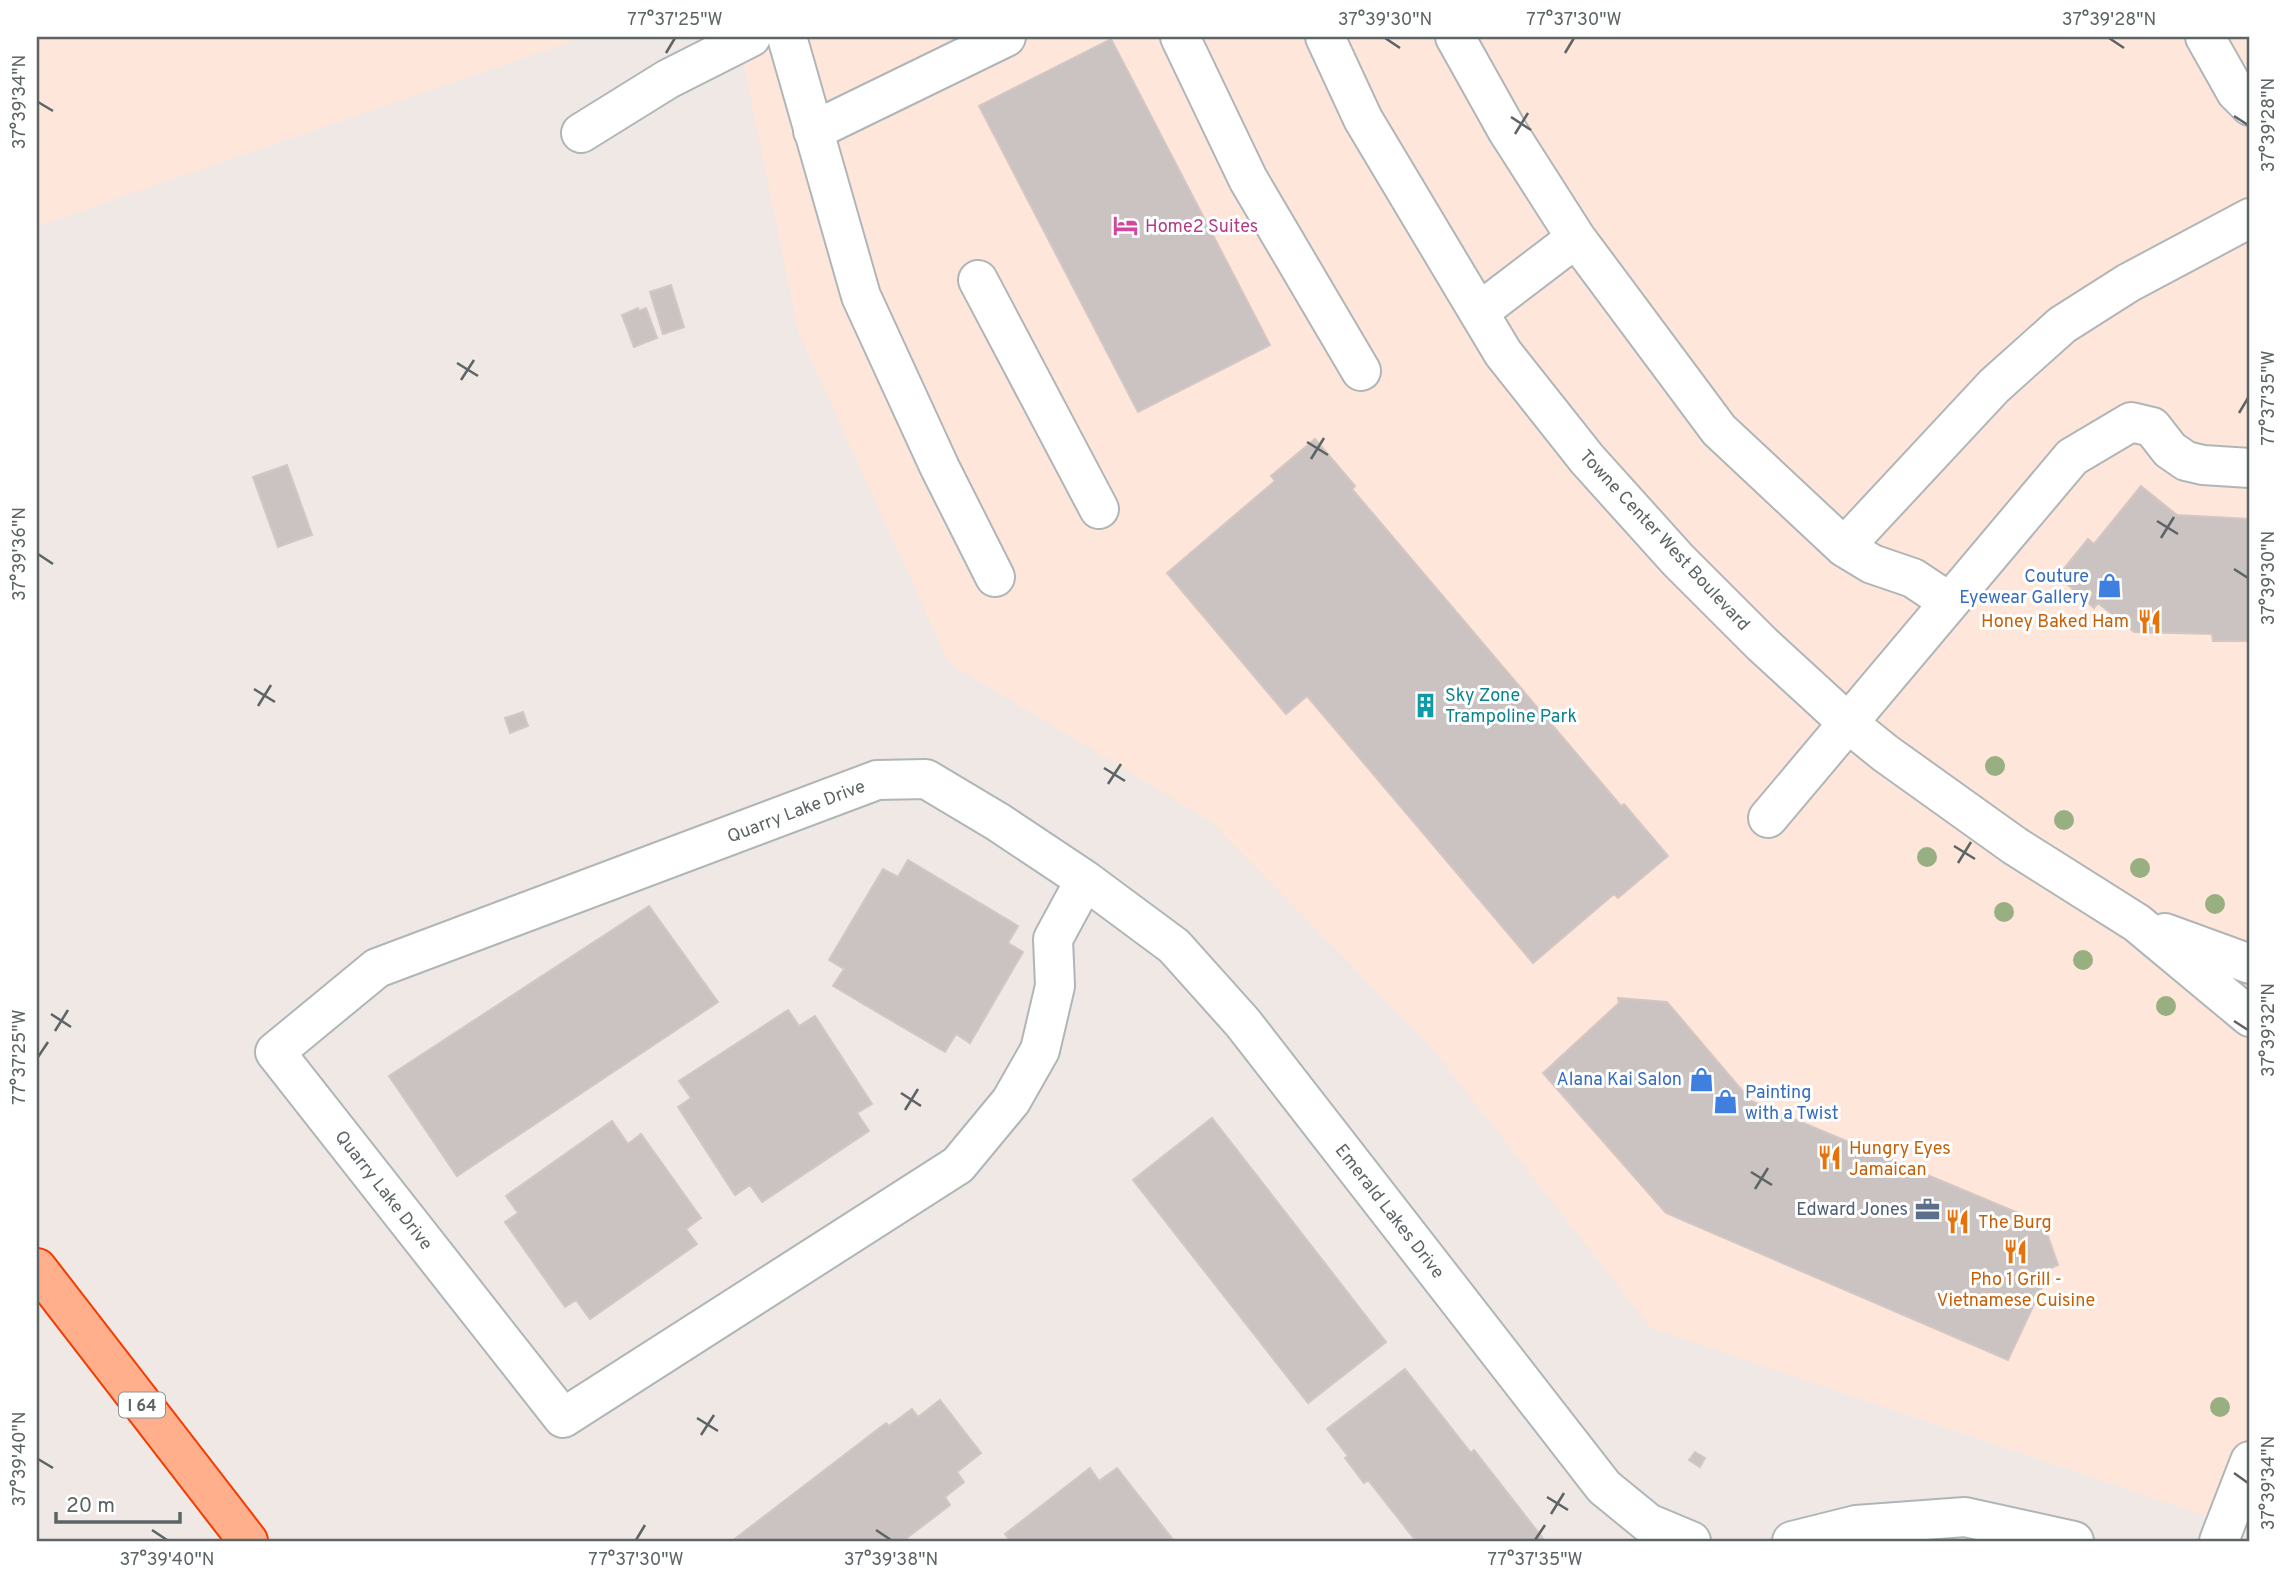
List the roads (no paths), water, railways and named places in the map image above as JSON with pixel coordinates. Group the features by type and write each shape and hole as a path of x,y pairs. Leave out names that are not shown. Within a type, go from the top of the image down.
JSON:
{"highway":[{"name":"I 64","path":"37,1268 248,1541"}],"street":[{"path":"581,134 668,79 751,37"},
{"path":"787,37 861,296 940,468 995,577"},
{"path":"813,131 1006,37"},
{"path":"1180,37 1248,179 1361,371"},
{"name":"Towne Center West Boulevard","path":"1325,37 1363,120 1503,353 1587,458 1678,560 1762,644 1848,723 2015,846 2137,923 2250,1017"},
{"path":"1455,37 1507,130 1576,238 1719,430 1844,547 1872,564 1913,578 1950,603"},
{"path":"2205,37 2245,87"},
{"path":"1844,547 1994,386 2062,325 2128,283 2250,218"},
{"path":"1479,312 1576,238"},
{"path":"978,280 1099,509"},
{"path":"1769,818 2072,457 2131,422 2152,427 2170,450 2186,461 2203,465 2250,468"},
{"name":"Quarry Lake Drive","path":"926,779 998,822 1085,880 1053,939 1055,986 1040,1050 1011,1101 958,1166 563,1418 275,1052 377,968 877,780 926,779"},
{"name":"Emerald Lakes Drive","path":"1085,880 1174,946 1243,1023 1604,1487 1648,1523 1691,1541"},
{"name":"Towne Center West Boulevard","path":"2137,923 2250,964"},
{"path":"2219,1541 2250,1461"},
{"path":"1792,1541 1856,1525 1965,1517 2074,1541"}],"place":[{"name":"Home2 Suites","path":"1125,226"},
{"name":"Couture Eyewear Gallery","path":"2109,586"},
{"name":"Honey Baked Ham","path":"2149,621"},
{"name":"Sky Zone Trampoline Park","path":"1425,705"},
{"name":"Alana Kai Salon","path":"1702,1079"},
{"name":"Painting with a Twist","path":"1725,1102"},
{"name":"Hungry Eyes Jamaican","path":"1829,1158"},
{"name":"Edward Jones","path":"1928,1209"},
{"name":"The Burg","path":"1958,1222"},
{"name":"Pho 1 Grill - Vietnamese Cuisine","path":"2016,1252"}]}
